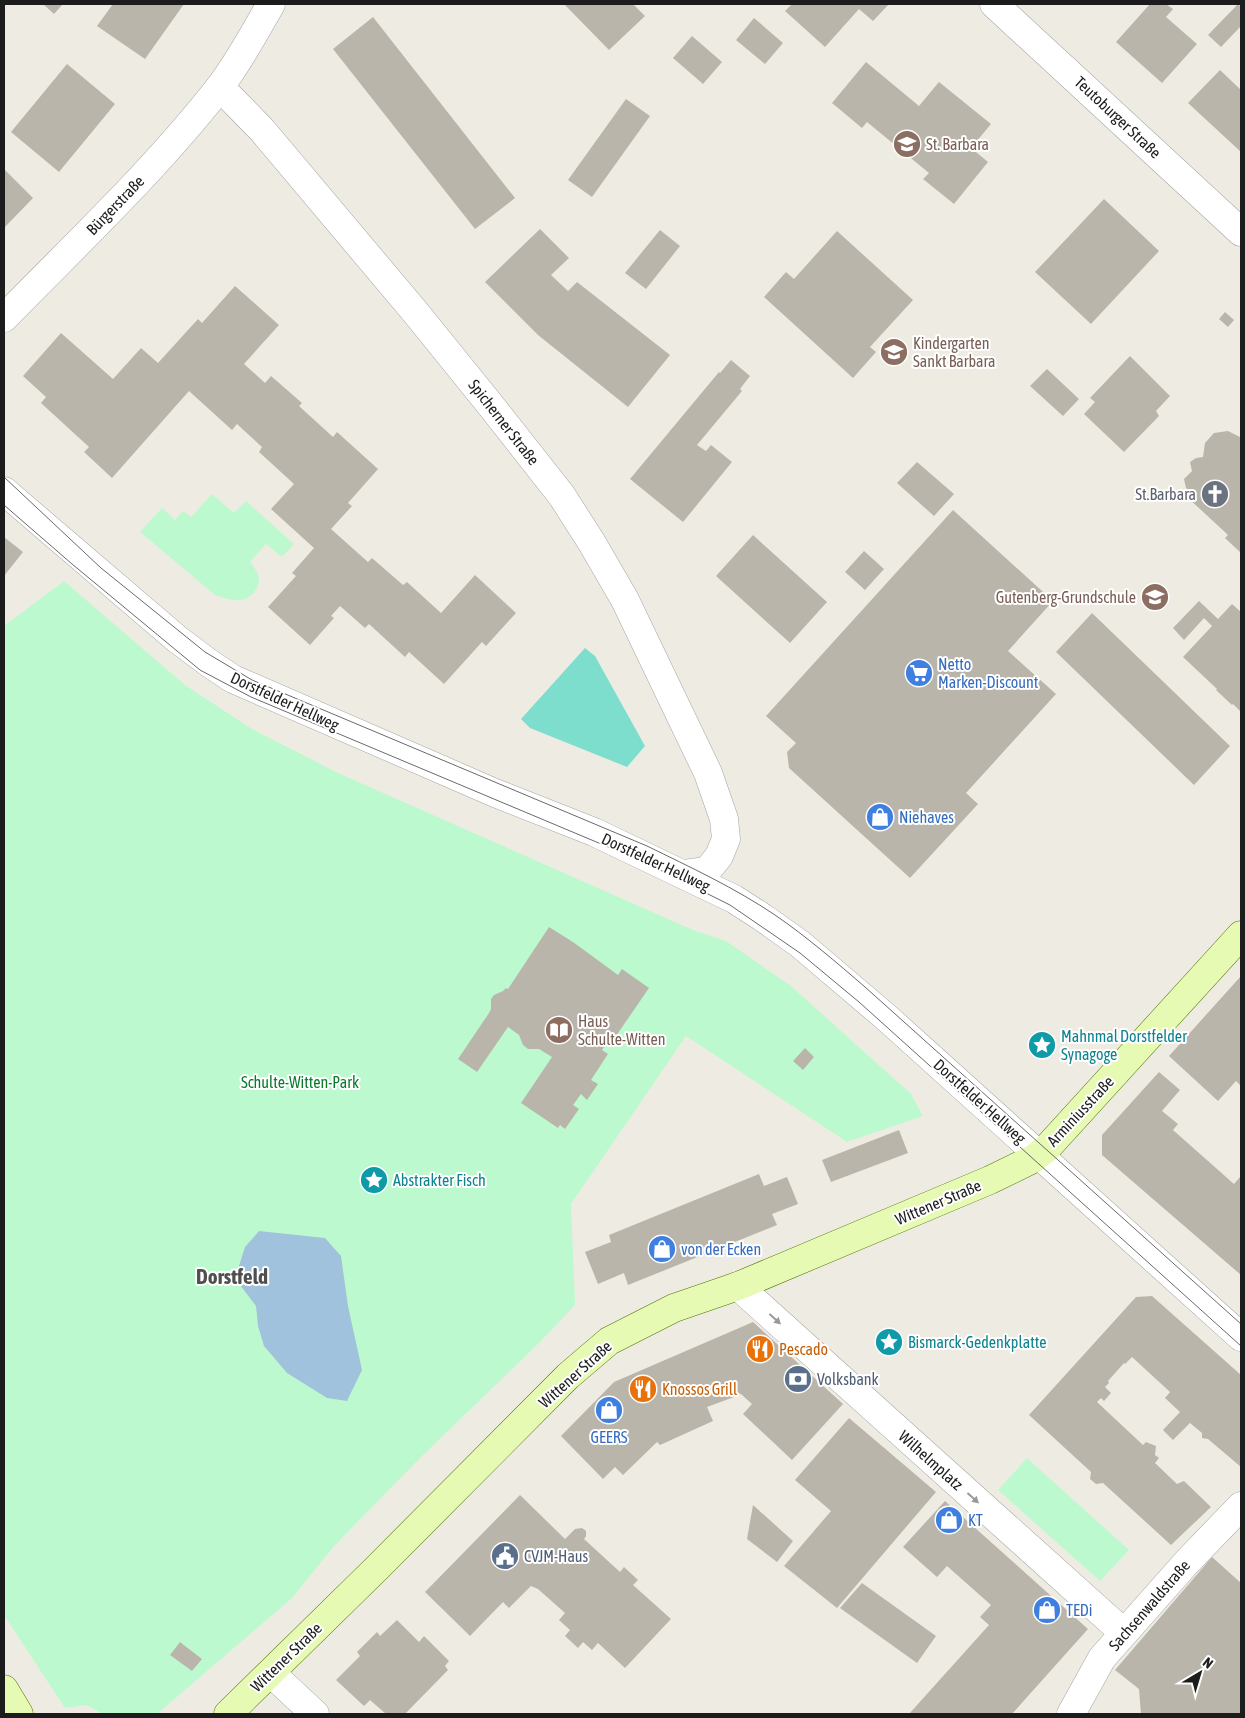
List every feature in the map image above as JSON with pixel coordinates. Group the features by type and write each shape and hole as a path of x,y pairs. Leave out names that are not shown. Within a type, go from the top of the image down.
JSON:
{"main road":[{"name":"Arminiusstraße","path":"1040,1155 1241,935"},
{"name":"Wittener Straße","path":"228,1714 568,1376 609,1341 674,1308 738,1286 990,1180 1040,1155"},
{"path":"4,1689 19,1714"}],"street":[{"path":"220,87 271,4"},
{"name":"Teutoburger Straße","path":"994,4 1241,232"},
{"name":"Bürgerstraße","path":"4,318 144,175 220,87"},
{"name":"Spicherner Straße","path":"220,87 262,130 488,402 562,496 592,544 625,600 644,638 708,773 724,819 726,839 719,856 707,871 684,874"},
{"name":"Dorstfelder Hellweg","path":"4,491 177,640 209,664 233,678 495,792 594,832 734,899 762,917 800,944 882,1014 1241,1337"},
{"name":"Wilhelmplatz","path":"738,1286 1124,1633"},
{"name":"Sachsenwaldstraße","path":"1071,1714 1102,1658 1187,1562 1241,1506"},
{"path":"271,1673 316,1714"}],"green space":[{"path":"212,494 234,513 246,501 294,544 282,557 266,544 250,562 256,570 259,583 250,596 243,600 233,600 215,595 140,532 162,508 175,520 183,511 191,517"},
{"name":"Schulte-Witten-Park","path":"64,581 185,685 252,729 338,773 693,930 726,941 791,986 911,1094 923,1116 847,1142 686,1036 571,1204 575,1305 335,1545 292,1598 157,1714 103,1714 86,1705 65,1708 4,1615 4,626"},
{"path":"1027,1458 1129,1550 1100,1581 998,1490"}],"shaded area":[{"path":"585,648 595,656 645,746 627,767 530,728 521,719"},
{"path":"259,1231 325,1238 341,1256 348,1306 362,1370 347,1401 327,1398 287,1373 264,1346 258,1326 256,1306 240,1285 238,1269 245,1247"}],"building":[{"path":"43,4 63,4 54,14"},
{"path":"113,4 184,4 145,59 97,26"},
{"path":"564,4 633,4 645,16 609,50"},
{"path":"792,4 889,4 873,21 859,9 825,47 785,11"},
{"path":"1150,4 1166,4 1173,9 1166,17 1197,44 1162,83 1116,42"},
{"path":"1238,4 1241,7 1241,26 1221,47 1208,35"},
{"path":"373,17 515,198 475,229 333,49"},
{"path":"754,18 783,43 765,64 736,40"},
{"path":"692,36 722,62 703,84 673,58"},
{"path":"866,62 919,106 939,82 991,124 971,148 988,162 954,204 923,179 929,173 867,122 862,128 832,103"},
{"path":"67,64 115,104 59,172 11,132"},
{"path":"1220,70 1241,90 1241,152 1188,103"},
{"path":"626,99 650,116 592,197 568,180"},
{"path":"4,169 33,198 4,228"},
{"path":"1104,199 1159,251 1091,324 1035,272"},
{"path":"540,229 569,258 551,275 568,291 577,282 670,355 628,407 538,335 485,282"},
{"path":"660,230 680,246 646,289 625,273"},
{"path":"837,231 913,300 870,347 876,352 853,378 764,297 786,272 794,279"},
{"path":"235,286 279,325 244,364 265,383 271,376 302,403 299,406 333,437 337,432 378,469 348,503 352,506 331,529 368,562 372,558 403,585 407,582 441,613 475,575 516,613 486,646 482,642 444,684 409,652 405,657 369,624 365,628 340,606 331,616 334,618 310,645 268,607 296,576 292,573 314,548 271,509 294,484 259,452 262,447 237,424 232,430 189,391 112,478 84,452 89,447 41,403 46,397 23,376 61,333 113,379 141,348 158,363 198,319 202,323"},
{"path":"1225,312 1234,320 1228,327 1219,319"},
{"path":"1130,356 1170,396 1156,411 1159,416 1124,452 1084,414 1095,402 1090,398"},
{"path":"731,360 750,376 740,389 742,391 697,445 706,451 711,445 732,462 683,522 630,479"},
{"path":"1047,369 1079,399 1063,416 1030,386"},
{"name":"St.Barbara","path":"1228,431 1241,436 1241,553 1225,538 1228,535 1186,496 1190,492 1186,488 1184,479 1192,471 1190,462 1196,458 1203,457 1205,443 1214,433"},
{"path":"917,462 954,494 934,516 897,483"},
{"name":"Netto Marken-Discount","path":"953,510 1053,601 1008,651 1056,694 966,793 978,804 910,878 789,768 787,752 796,743 766,716"},
{"path":"753,535 827,602 790,643 716,576"},
{"path":"4,537 23,552 4,576"},
{"path":"864,551 884,569 865,590 845,572"},
{"path":"1199,601 1218,619 1232,604 1241,612 1241,712 1183,657 1212,626 1204,618 1184,640 1173,628"},
{"path":"1092,613 1230,746 1194,785 1056,652"},
{"name":"Haus Schulte-Witten","path":"549,927 618,975 622,969 649,988 616,1036 612,1034 602,1050 608,1054 591,1080 598,1084 587,1100 581,1094 573,1105 579,1109 565,1129 560,1125 558,1128 521,1103 552,1057 539,1049 528,1049 523,1045 519,1035 508,1027 477,1072 458,1059 489,1013 491,999 494,995 506,988 508,989"},
{"path":"1241,976 1241,1086 1236,1081 1218,1101 1169,1056"},
{"path":"805,1048 814,1057 803,1070 793,1061"},
{"path":"1159,1072 1180,1090 1162,1111 1178,1124 1173,1130 1234,1184 1241,1178 1241,1275 1102,1155 1102,1135"},
{"path":"899,1130 908,1153 831,1182 822,1160"},
{"path":"759,1174 764,1186 787,1177 798,1204 772,1214 777,1225 628,1285 624,1273 598,1284 585,1252 611,1242 609,1235"},
{"path":"1152,1296 1241,1375 1241,1467 1208,1439 1202,1438 1202,1433 1190,1423 1173,1440 1163,1430 1180,1412 1165,1398 1170,1392 1132,1357 1108,1381 1109,1383 1105,1387 1111,1393 1104,1401 1101,1398 1097,1402 1143,1445 1146,1442 1156,1446 1155,1455 1159,1458 1155,1463 1177,1484 1184,1481 1211,1507 1171,1545 1103,1483 1096,1484 1090,1479 1091,1472 1029,1415 1136,1297"},
{"path":"753,1322 843,1404 792,1460 743,1414 752,1404 741,1394 736,1393 734,1397 707,1407 713,1421 660,1445 657,1442 623,1475 615,1467 603,1479 561,1436 614,1382"},
{"path":"849,1418 936,1492 837,1608 784,1566 831,1511 795,1480"},
{"path":"520,1495 565,1539 575,1529 582,1528 586,1531 584,1539 620,1572 624,1567 638,1580 633,1585 671,1619 625,1668 598,1643 592,1650 583,1642 578,1648 565,1636 570,1630 559,1620 565,1613 538,1589 531,1586 509,1608 503,1602 470,1636 425,1592"},
{"path":"945,1501 1088,1629 1012,1714 909,1714 989,1625 980,1617 991,1605 947,1566 937,1577 903,1547"},
{"path":"753,1505 793,1541 777,1562 747,1539"},
{"path":"1212,1557 1241,1583 1241,1714 1141,1714 1139,1689 1115,1670"},
{"path":"862,1583 936,1636 917,1663 840,1608"},
{"path":"397,1620 419,1642 424,1636 449,1661 445,1666 448,1670 405,1714 386,1714 370,1700 364,1706 336,1680 360,1656 357,1652 377,1632 380,1636"},
{"path":"180,1642 202,1659 192,1671 170,1655"}],"tram line":[{"path":"4,477 101,568 205,652 252,680 647,846 728,887 775,915 810,941 865,987 1241,1324"},
{"path":"4,505 200,670 251,697 644,862 730,905 800,953 859,1002 1241,1346"}],"place":[{"name":"St. Barbara","path":"907,144"},
{"name":"Kindergarten Sankt Barbara","path":"894,352"},
{"name":"St.Barbara","path":"1215,494"},
{"name":"Gutenberg-Grundschule","path":"1155,597"},
{"name":"Netto Marken-Discount","path":"919,673"},
{"name":"Niehaves","path":"880,817"},
{"name":"Haus Schulte-Witten","path":"559,1030"},
{"name":"Mahnmal Dorstfelder Synagoge","path":"1042,1045"},
{"name":"Abstrakter Fisch","path":"374,1180"},
{"name":"von der Ecken","path":"662,1249"},
{"name":"Bismarck-Gedenkplatte","path":"889,1342"},
{"name":"Pescado","path":"760,1349"},
{"name":"Volksbank","path":"798,1379"},
{"name":"Knossos Grill","path":"643,1389"},
{"name":"GEERS","path":"609,1410"},
{"name":"KT","path":"949,1520"},
{"name":"CVJM-Haus","path":"505,1556"},
{"name":"TEDi","path":"1047,1610"}],"district":[{"name":"Dorstfeld","path":"232,1276"}]}
